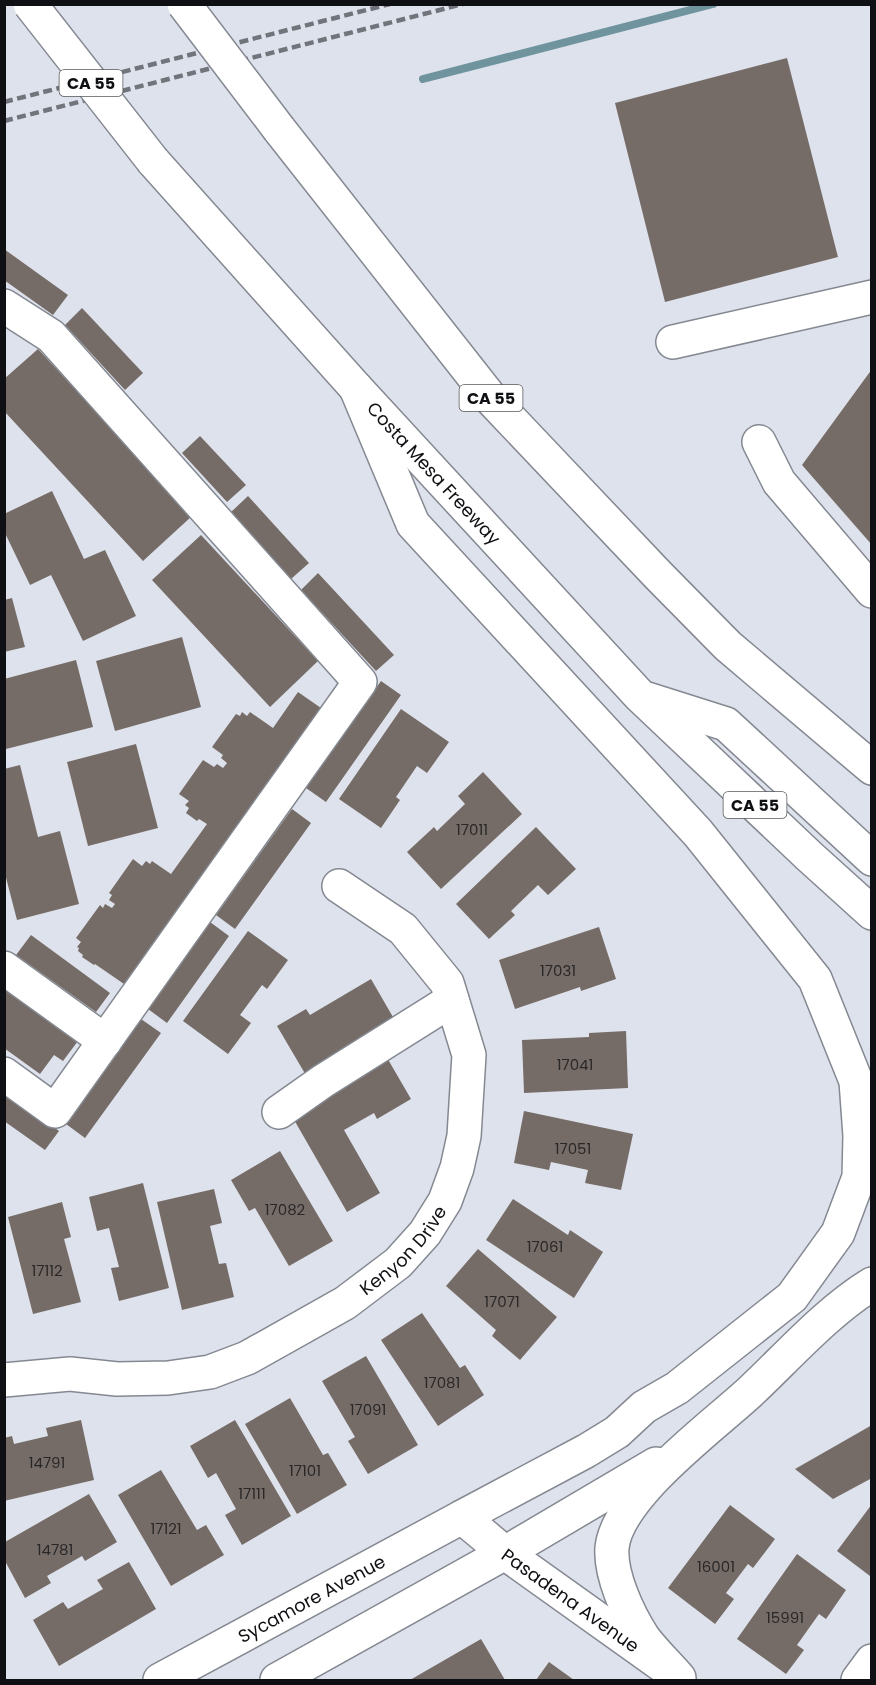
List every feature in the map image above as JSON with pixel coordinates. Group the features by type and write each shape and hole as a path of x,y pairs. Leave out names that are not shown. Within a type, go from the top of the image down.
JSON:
{"main road":[{"name":"Costa Mesa Freeway","path":"30,4 153,161 356,388 640,696 808,856 872,913"},
{"name":"CA 55","path":"184,4 279,129 493,401 728,646 872,768"},
{"path":"673,342 872,297"},
{"path":"4,306 51,336 360,682 55,1111 4,1074"},
{"name":"Sycamore Avenue","path":"160,1680 586,1451 616,1432 644,1407 678,1388 792,1297 838,1233 859,1177 860,1136 856,1081 815,979 698,834 413,524 356,388"},
{"path":"759,442 778,482 872,591"},
{"path":"728,646 872,744"},
{"name":"CA 55","path":"640,696 726,724 872,859"},
{"name":"Kenyon Drive","path":"4,1380 70,1374 117,1379 168,1378 210,1372 248,1358 345,1303 398,1263 425,1233 446,1201 457,1168 464,1136 469,1055 447,983 403,929 339,886"},
{"path":"4,968 105,1041"},
{"path":"279,1112 323,1081 452,999"},
{"path":"681,1679 643,1637 615,1578 612,1545 619,1527 652,1481 684,1447 741,1400 845,1304 872,1284"},
{"path":"277,1680 505,1553 684,1447"},
{"name":"Pasadena Avenue","path":"462,1517 505,1553 681,1679"},
{"path":"858,1680 872,1661"}],"building":[{"path":"787,58 838,257 665,302 615,103"},
{"path":"4,249 68,295 53,315 4,280"},
{"path":"82,308 143,373 125,390 65,325"},
{"path":"38,349 192,516 143,561 4,411 4,379"},
{"path":"872,369 872,545 802,465"},
{"path":"200,436 246,485 227,502 182,453"},
{"path":"52,491 84,559 105,550 136,616 83,641 51,575 30,585 4,531 4,514"},
{"path":"248,496 309,563 291,579 230,513"},
{"path":"201,535 318,661 270,707 152,580"},
{"path":"318,573 394,655 376,671 301,590"},
{"path":"12,598 25,647 4,652 4,600"},
{"path":"182,637 201,707 115,731 96,661"},
{"path":"76,660 93,727 6,749 4,679"},
{"path":"381,681 401,695 326,802 306,788"},
{"path":"298,692 321,708 124,984 82,957 77,947 81,942 76,938 100,905 103,908 105,904 112,908 115,904 109,900 112,895 109,893 133,859 142,866 146,861 150,864 152,861 171,874 207,824 199,819 197,821 186,813 189,808 185,805 189,801 179,794 203,760 214,767 217,764 223,768 227,763 221,758 223,755 212,747 236,714 240,716 242,712 247,716 250,712 273,728"},
{"path":"401,709 449,742 427,773 417,766 396,797 400,800 381,828 339,799"},
{"path":"136,744 158,828 88,846 67,762"},
{"path":"20,765 38,837 60,831 79,904 17,920 4,870 4,769"},
{"path":"483,772 522,814 441,889 407,852 434,827 437,831 465,804 458,796"},
{"path":"292,809 311,823 235,929 216,915"},
{"path":"536,827 576,869 548,895 538,885 511,911 515,915 489,939 456,904"},
{"path":"210,922 229,936 167,1023 148,1009"},
{"path":"599,927 616,979 581,991 580,987 515,1009 499,960"},
{"path":"248,931 288,960 267,989 262,985 240,1015 251,1023 228,1054 183,1021"},
{"path":"31,935 110,993 96,1012 16,955"},
{"path":"371,979 397,1024 307,1077 277,1026 306,1009 310,1015"},
{"path":"4,988 78,1041 63,1061 54,1055 40,1074 4,1048"},
{"path":"141,1019 161,1033 85,1138 66,1124"},
{"path":"626,1031 628,1088 524,1093 522,1040 589,1037 589,1033"},
{"path":"386,1056 411,1099 377,1119 374,1113 344,1130 380,1193 347,1212 289,1111"},
{"path":"4,1090 59,1131 45,1150 4,1121"},
{"path":"524,1111 633,1134 621,1190 585,1183 588,1170 551,1162 549,1170 514,1163"},
{"path":"280,1151 333,1241 289,1266 255,1208 249,1211 231,1180"},
{"path":"143,1183 169,1288 119,1301 111,1268 119,1267 109,1228 97,1231 89,1197"},
{"path":"214,1189 222,1223 210,1226 219,1264 226,1263 234,1297 182,1310 157,1202"},
{"path":"513,1199 568,1235 570,1230 603,1252 574,1298 486,1240"},
{"path":"62,1202 71,1237 64,1239 81,1302 33,1314 8,1217"},
{"path":"478,1249 557,1317 520,1360 492,1336 496,1330 446,1286"},
{"path":"422,1313 460,1368 465,1365 484,1395 438,1426 381,1340"},
{"path":"366,1356 418,1445 368,1474 348,1441 355,1437 322,1381"},
{"path":"290,1398 323,1455 328,1453 347,1485 297,1514 245,1424"},
{"path":"81,1420 94,1480 4,1501 4,1438 12,1436 14,1444 48,1436 46,1428"},
{"path":"235,1420 291,1516 242,1545 225,1515 236,1509 216,1473 208,1478 190,1446"},
{"path":"872,1425 872,1478 833,1499 795,1469"},
{"path":"161,1470 197,1530 206,1525 224,1555 171,1586 118,1495"},
{"path":"89,1494 117,1542 85,1561 82,1556 47,1576 51,1583 25,1598 5,1561 5,1542"},
{"path":"872,1504 872,1574 870,1576 837,1551"},
{"path":"730,1505 775,1539 753,1568 748,1564 726,1593 734,1599 715,1624 668,1588"},
{"path":"797,1554 846,1590 826,1619 819,1614 797,1645 804,1650 786,1674 737,1639"},
{"path":"129,1562 156,1609 59,1666 33,1620 63,1602 68,1609 103,1589 97,1580"},
{"path":"481,1639 505,1680 410,1680"},
{"path":"549,1662 574,1680 536,1680"}],"waterway":[{"path":"423,79 713,4"}],"railway":[{"path":"4,102 390,4"},
{"path":"4,121 463,4"}]}
